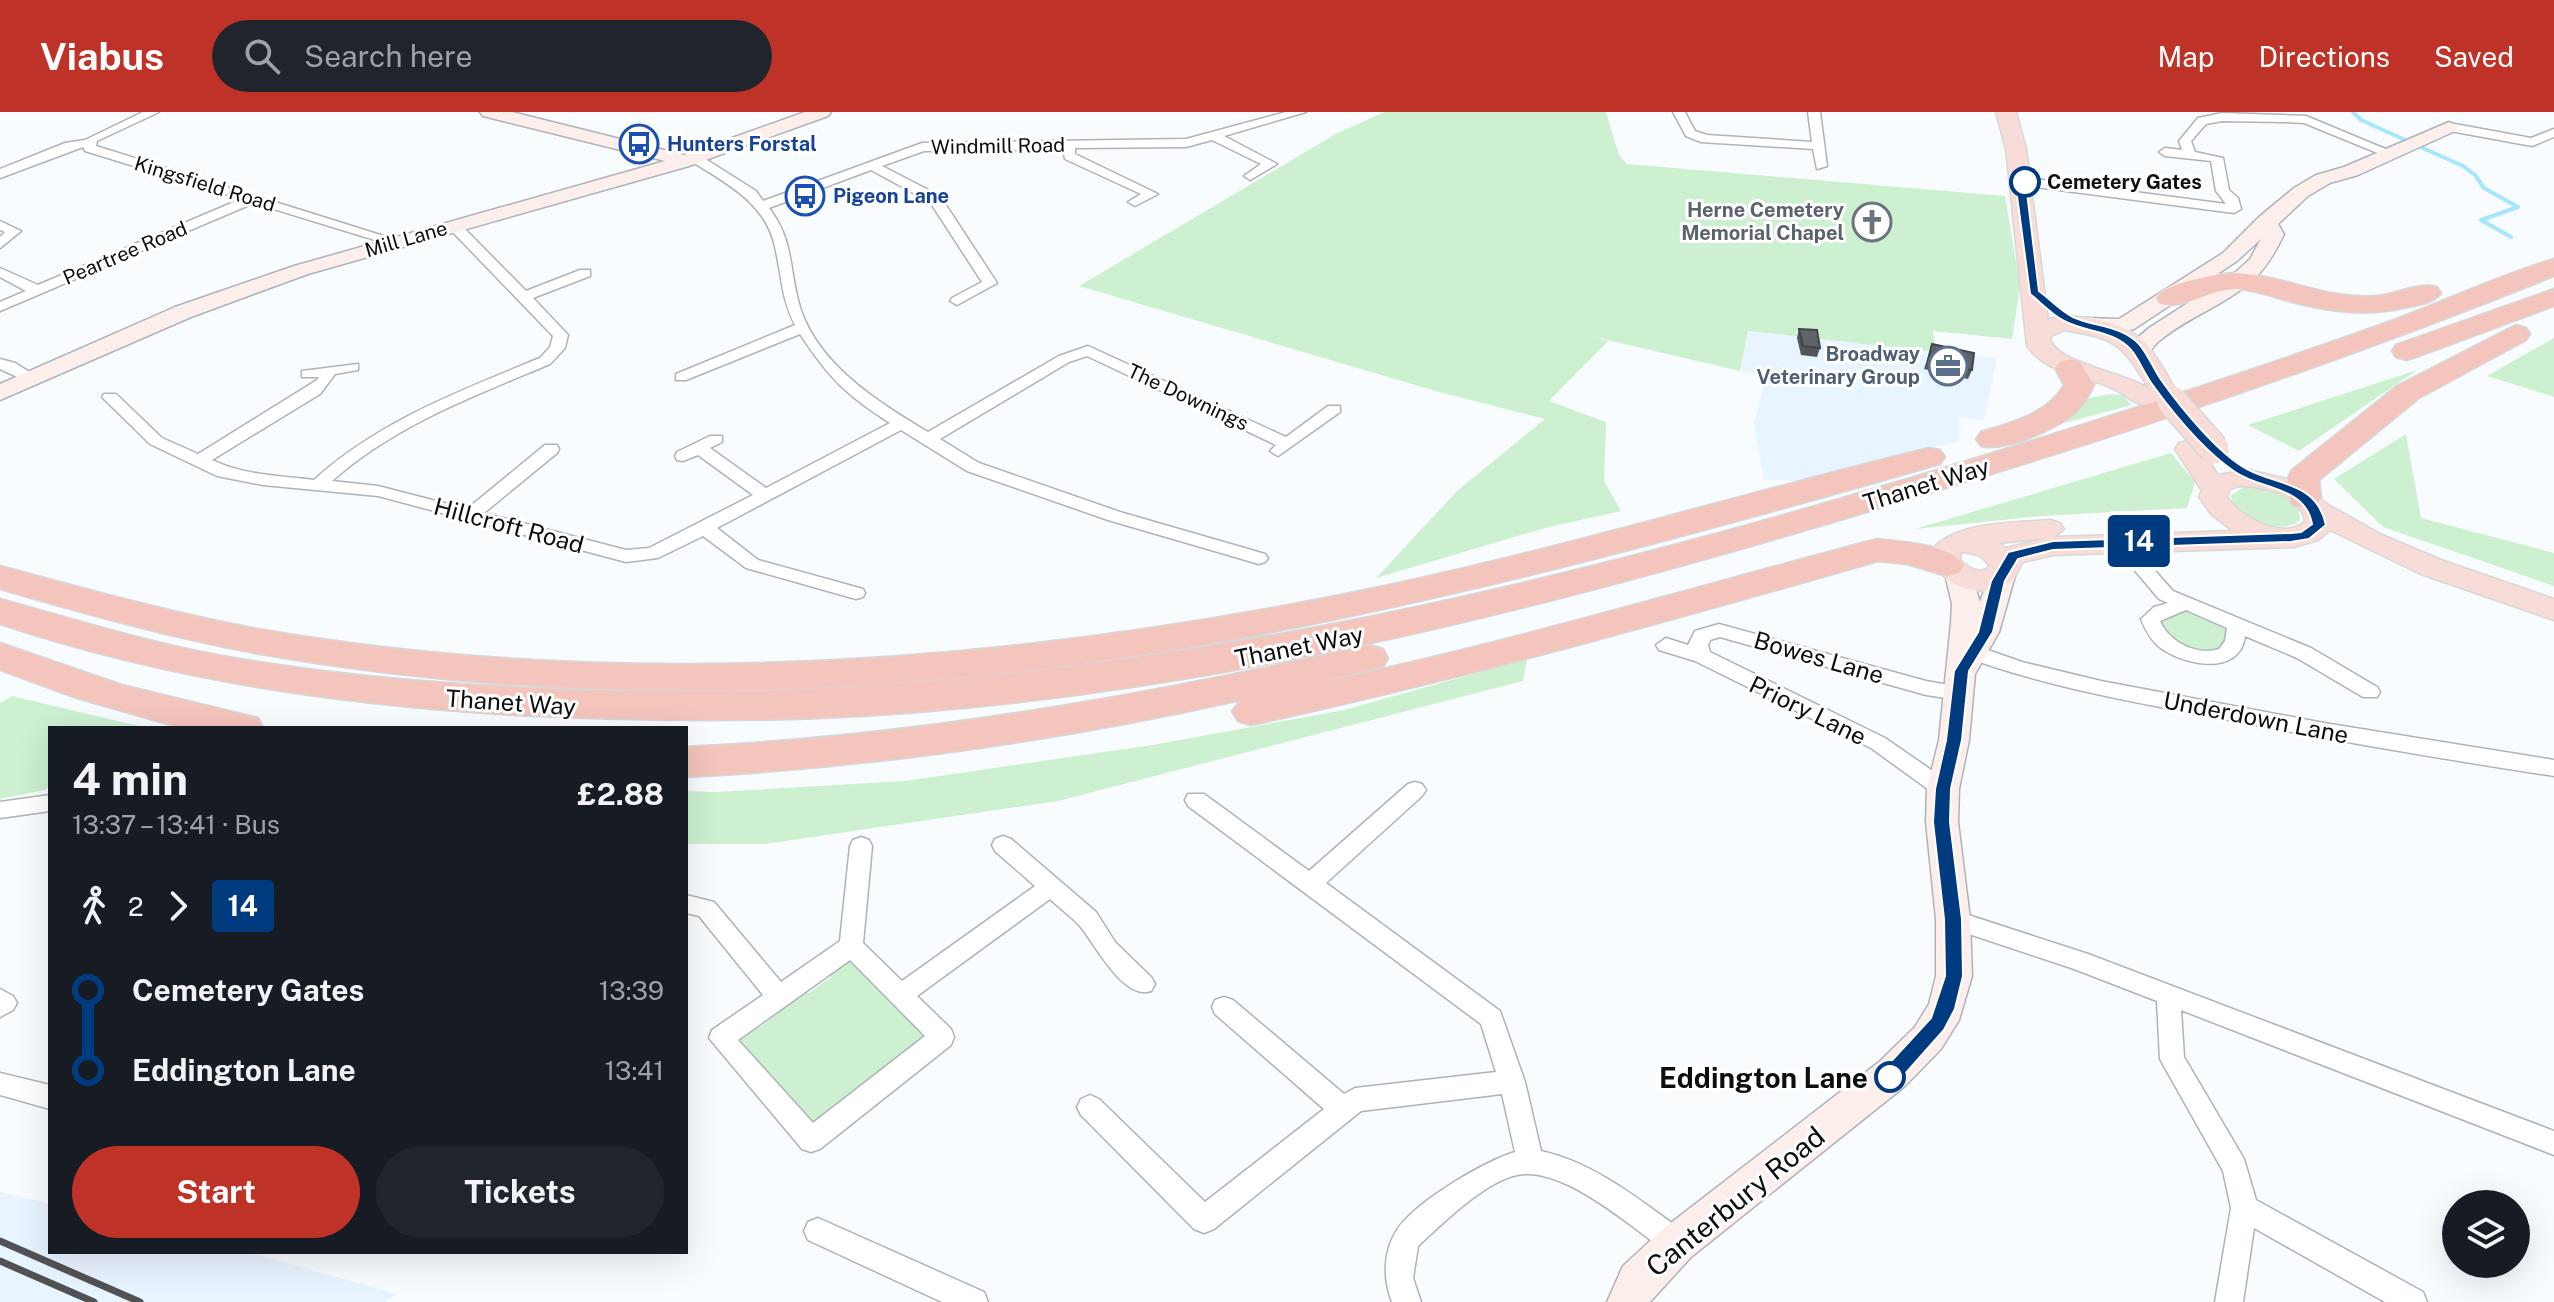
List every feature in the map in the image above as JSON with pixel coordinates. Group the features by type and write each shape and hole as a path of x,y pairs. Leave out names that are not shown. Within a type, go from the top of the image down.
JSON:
{"highway":[{"path":"2170,298 2211,283 2239,281 2324,303 2359,307 2396,303 2554,247"},
{"path":"2263,260 2288,284 2324,303"},
{"name":"Thanet Way","path":"0,611 116,647 188,663 293,682 499,703 618,708 760,708 946,697 1080,683 1264,654 1370,631 1519,597 1813,519 2208,396 2554,267"},
{"name":"Thanet Way","path":"688,762 923,744 1073,721 1283,678 1514,623 1868,526 2456,334 2554,297"},
{"path":"2310,504 2303,477 2408,392 2554,314"},
{"path":"0,577 58,596 187,628 367,657 531,671 773,675 978,662 1141,641 1324,609 1479,576 1722,515 2023,429 2048,416 2076,393 2084,371"},
{"path":"1722,515 1771,493 1781,482"},
{"path":"726,760 770,772 922,761 1185,723 1331,695 1428,672 1630,620 1877,550 1958,561"},
{"path":"0,656 82,687 235,726"}],"main road":[{"path":"2006,112 2015,140 2034,292 2037,342 2043,351 2084,371 2156,396"},
{"path":"2034,292 2063,316 2125,338 2140,356 2156,396 2201,449 2310,504 2349,529 2427,566 2554,610"},
{"path":"2038,335 2051,325 2084,324"},
{"path":"1958,561 1974,536 2198,522 2215,514 2216,498 2201,449"},
{"path":"2216,498 2227,480 2263,480"},
{"path":"2216,498 2240,525 2276,536"},
{"path":"2304,536 2319,525 2310,504"},
{"path":"2003,571 2013,555 2037,548 2120,542 2256,540 2276,536 2304,536 2345,542 2399,561 2427,566"},
{"path":"1958,561 1996,554 2003,571"}],"street":[{"name":"Kingsfield Road","path":"153,112 87,143 89,148 396,242"},
{"path":"489,112 688,160 742,188 776,227 791,303 833,372 850,389 973,467 1153,528 1259,558"},
{"name":"Windmill Road","path":"760,207 922,147 1175,143 1214,136 1300,112"},
{"path":"1679,112 1690,133 1705,139 1818,146"},
{"path":"1814,112 1821,166"},
{"name":"Mill Lane","path":"0,393 183,312 301,270 688,160 817,113"},
{"path":"2190,155 2185,141 2191,130 2202,121 2222,117 2306,120 2389,153"},
{"path":"1103,144 1107,127"},
{"path":"2084,324 2122,326 2230,257 2301,192 2323,179 2351,171 2449,127 2532,142 2554,133"},
{"path":"1214,136 1271,164 1250,176"},
{"path":"0,174 69,146 87,143"},
{"path":"1069,145 1069,156 1151,194 1135,202"},
{"path":"2020,181 2234,209 2231,198 2223,191 2217,158 2165,152"},
{"path":"873,166 935,199 970,250 990,283 957,301"},
{"name":"Peartree Road","path":"0,307 251,199"},
{"path":"2140,356 2153,336 2239,281 2263,260 2274,234 2266,221"},
{"path":"0,225 14,231 0,244"},
{"path":"320,483 371,441 545,361 557,348 561,335 453,225"},
{"path":"0,272 38,291"},
{"path":"523,297 585,273"},
{"path":"681,377 803,327"},
{"path":"927,440 1064,359 1088,351 1092,334"},
{"name":"The Downings","path":"1088,351 1281,449 1334,409"},
{"path":"0,364 31,378"},
{"path":"307,374 353,367"},
{"path":"199,461 314,391 324,382 329,371"},
{"name":"Hillcroft Road","path":"110,397 156,441 223,472 263,480 320,483 378,491 626,556 652,554 706,529 902,423"},
{"path":"716,439 691,452 765,495"},
{"path":"471,515 551,449"},
{"path":"706,529 752,564 856,593"},
{"path":"2120,542 2160,591 2183,605 2237,626 2311,647 2370,692"},
{"name":"Canterbury Road","path":"1628,1302 1638,1281 1677,1243 1892,1074 1928,1038 1946,1009 1954,976 1953,919 1942,822 1943,789 1954,740 1964,667 1966,604 1958,561"},
{"name":"Canterbury Road","path":"1964,667 1985,632 2003,571"},
{"path":"2183,605 2161,611 2150,619 2159,637 2174,648 2195,656 2229,654 2236,645 2237,626"},
{"name":"Bowes Lane","path":"1702,656 1698,645 1702,636 1719,630 1926,688 1964,667"},
{"name":"Priory Lane","path":"1666,645 1702,656 1878,743 1943,789"},
{"name":"Underdown Lane","path":"1964,667 2045,676 2383,741 2554,768"},
{"path":"1310,884 1415,790"},
{"path":"1196,800 1491,1018 1512,1082 1530,1161"},
{"path":"0,810 48,803"},
{"path":"1003,845 1088,919 1107,949 1143,984"},
{"path":"851,946 942,1037 811,1140 721,1038 851,946 861,846"},
{"path":"901,995 1051,886"},
{"path":"688,904 706,909 779,997"},
{"path":"1953,919 2169,995 2554,1143"},
{"path":"2169,995 2168,1025 2172,1059 2235,1168 2244,1208 2229,1302"},
{"path":"0,999 5,1003 0,1007"},
{"path":"1224,1007 1342,1108"},
{"path":"1090,1107 1204,1220 1355,1100 1512,1082"},
{"path":"0,1084 48,1096"},
{"path":"1407,1302 1399,1272 1401,1253 1407,1238 1491,1173 1530,1161 1557,1168 1596,1189 1677,1243"},
{"path":"2244,1208 2413,1302"},
{"path":"818,1231 974,1302"}],"shaded area":[{"path":"1748,331 1997,358 1984,420 1959,417 1959,441 1805,481 1764,480 1754,424 1766,377 1740,371"},
{"path":"0,1192 48,1204 48,1254 255,1254 397,1294 385,1302 0,1302"}],"green space":[{"path":"1384,112 1606,112 1619,155 1627,164 2005,196 2020,286 2012,339 1933,331 1936,352 1748,331 1740,371 1590,336 1608,341 1549,401 1606,422 1604,481 1621,511 1545,528 1376,578 1457,491 1545,419 1439,392 1079,286 1334,135"},
{"path":"2554,338 2554,397 2487,376"},
{"path":"2417,370 2299,451 2248,425"},
{"path":"2122,395 2132,405 2064,423 2089,398"},
{"path":"2406,434 2421,518 2554,553 2554,586 2383,527 2334,479"},
{"path":"2171,453 2195,482 2187,508 2042,516 1915,529"},
{"path":"2243,488 2266,490 2287,498 2299,508 2300,520 2282,527 2259,524 2249,519 2240,513 2231,495"},
{"path":"2173,605 2237,626 2236,645 2195,656 2152,628"},
{"path":"1527,659 1523,681 1058,801 765,844 688,844 688,791 905,781 1152,745 1344,710"},
{"path":"12,696 139,726 48,726 48,788 0,799 0,703"},
{"path":"851,946 941,1039 811,1140 721,1038 740,1025 760,1027 777,1014 776,999 790,989 809,993 831,977 830,960"}],"building":[{"path":"1799,329 1817,330 1820,348 1803,346"},
{"path":"1932,344 1974,353 1972,370 1928,360"}],"waterway":[{"path":"2353,112 2361,120 2403,139"},
{"path":"2423,148 2463,166 2475,175 2484,188 2518,207 2481,220 2511,237"}],"railway":[{"path":"0,1241 140,1302"},
{"path":"0,1261 94,1302"}],"bus line":[{"name":"14","path":"1890,1077 1928,1038 1937,1024 1946,1009 1954,976 1953,919 1942,822 1943,789 1954,740 1962,671 1975,654 1985,632 1998,581 2013,555 2053,546 2304,536 2314,532 2319,525 2316,509 2305,498 2293,490 2242,471 2214,449 2159,386 2139,353 2125,338 2063,316 2034,292 2025,240 2020,181 2025,182"}],"place":[{"name":"Hunters Forstal","path":"639,144"},
{"name":"Cemetery Gates","path":"2025,182"},
{"name":"Pigeon Lane","path":"805,196"},
{"name":"Herne Cemetery Memorial Chapel","path":"1872,222"},
{"name":"Broadway Veterinary Group","path":"1948,366"},
{"name":"Eddington Lane","path":"1890,1077"}]}
